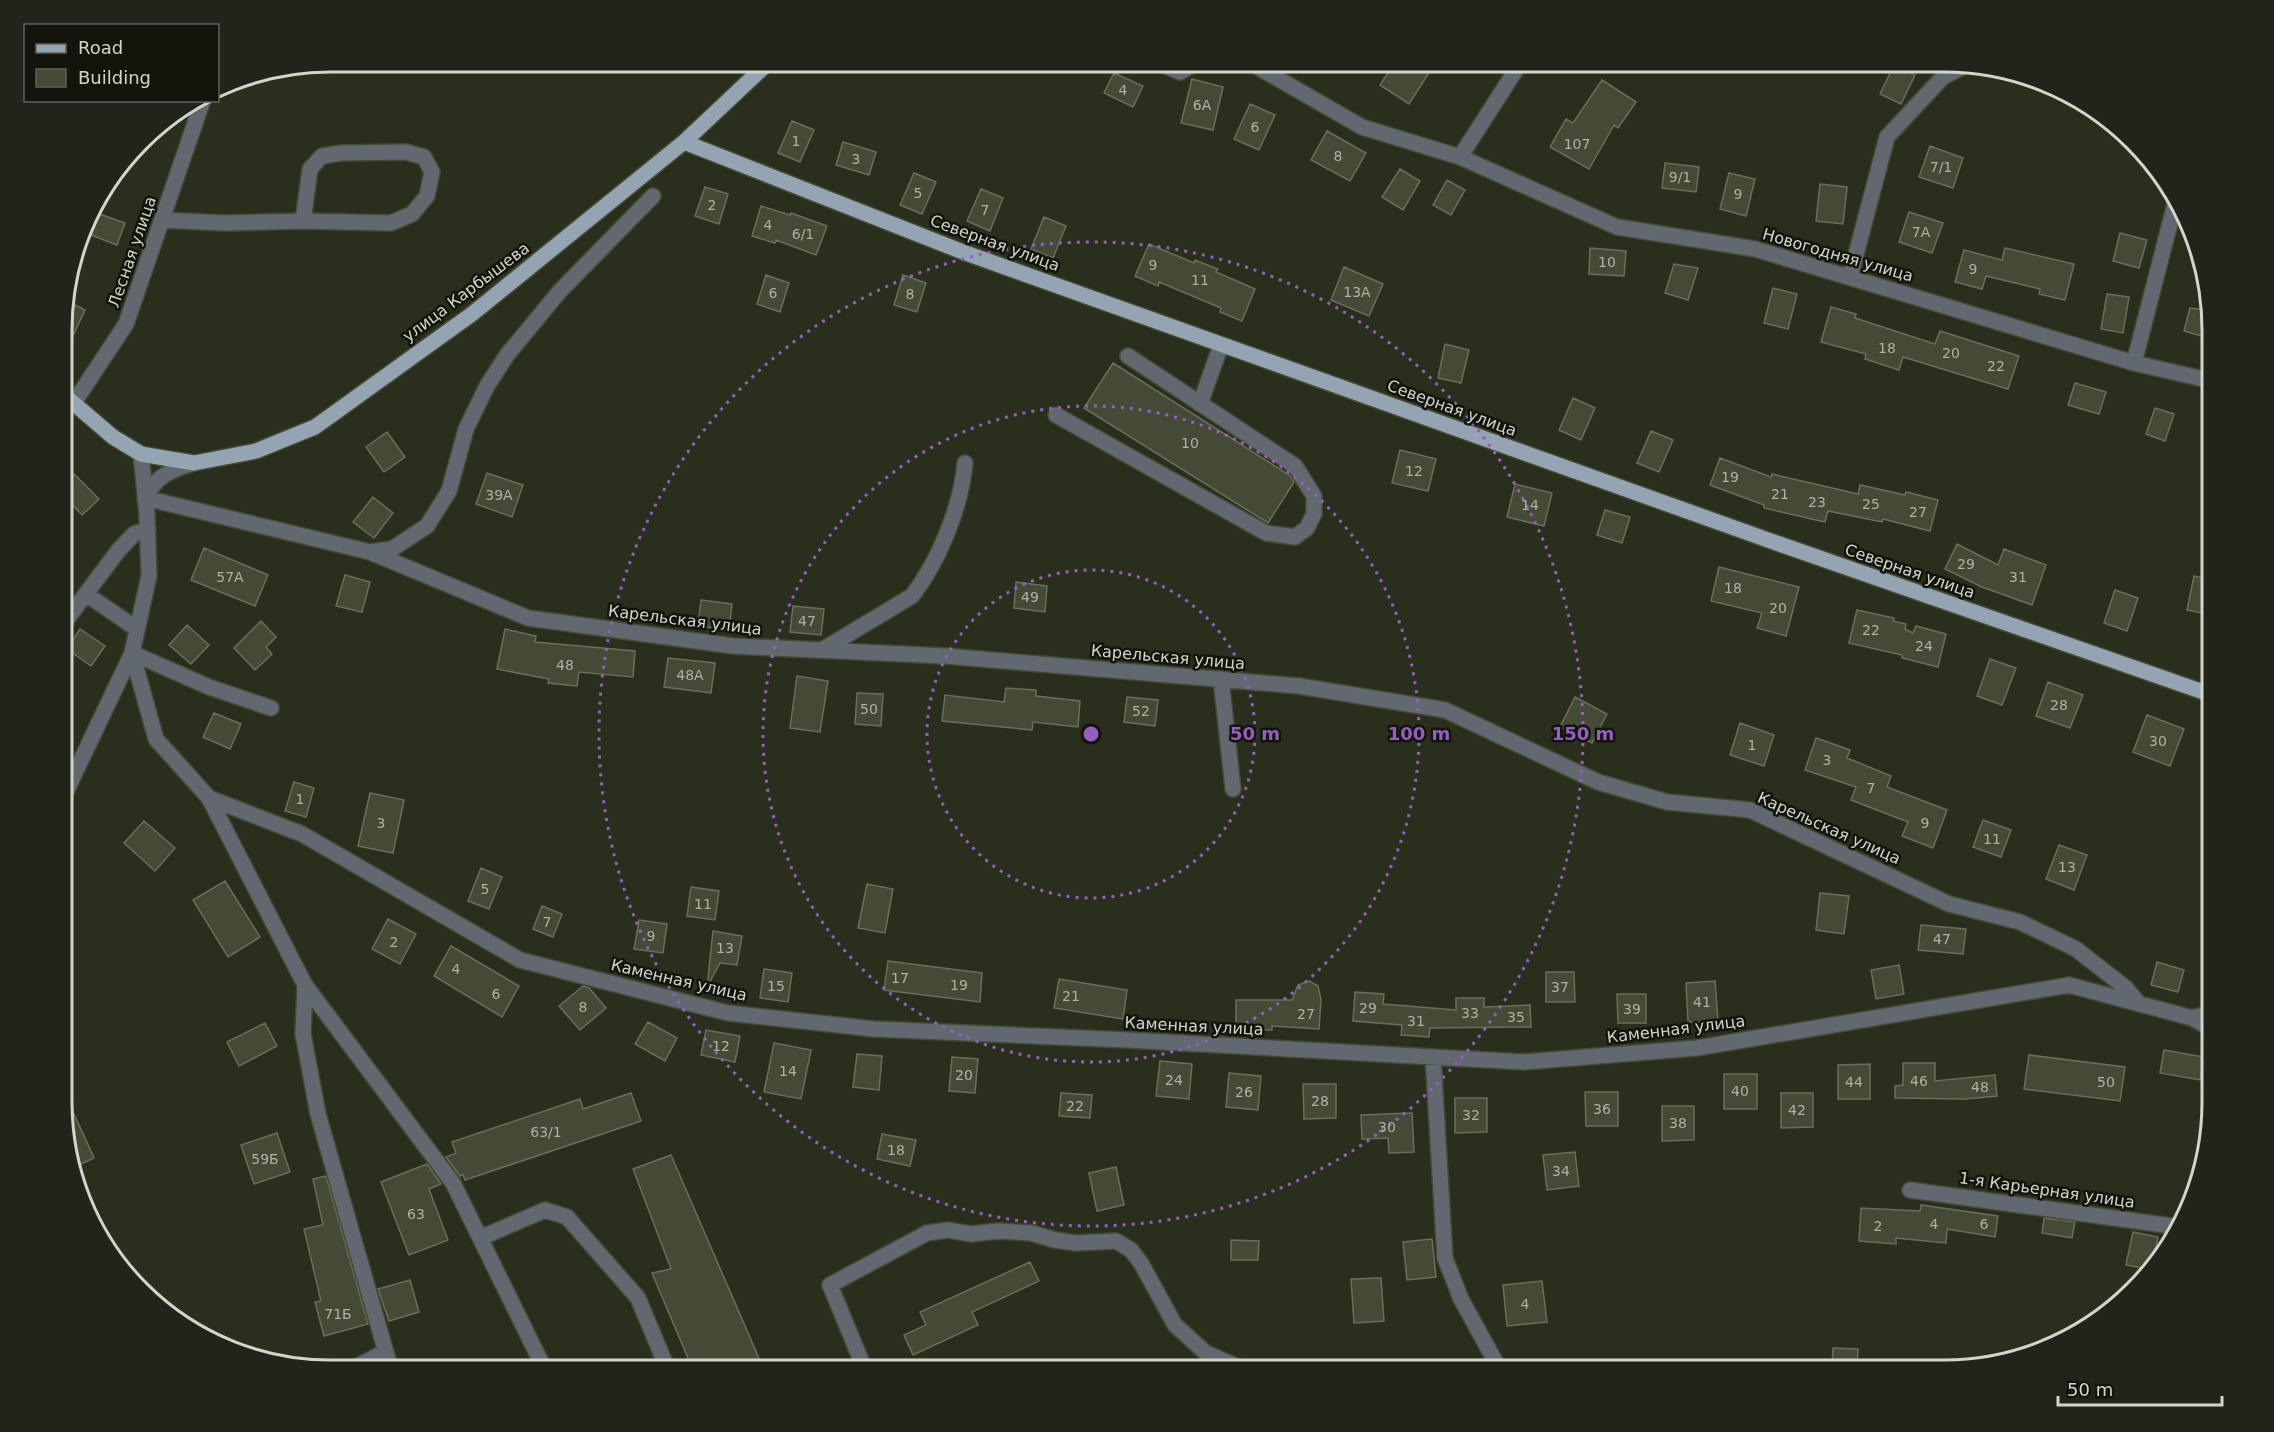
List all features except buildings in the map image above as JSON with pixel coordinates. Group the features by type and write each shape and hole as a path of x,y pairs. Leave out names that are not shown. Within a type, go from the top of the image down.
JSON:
{"main road":[{"name":"улица Карбышева","path":"141,454 194,463 256,451 315,427 472,314 684,142 758,72"},
{"name":"Северная улица","path":"684,142 963,252 1758,537 2202,692"},
{"path":"72,403 113,437 141,454"}],"street":[{"name":"Новогодняя улица","path":"1266,72 1362,128 1460,157 1617,226 1755,249 2134,363 2202,379"},
{"path":"1460,157 1515,72"},
{"path":"1850,277 1887,137 1943,77 1952,72"},
{"name":"Лесная улица","path":"72,395 126,324 201,107"},
{"path":"162,220 224,223 303,220 391,223 412,214 427,196 432,172 424,157 406,152 341,153 322,156 310,169 303,220"},
{"path":"370,552 392,549 427,526 449,491 466,429 487,386 507,355 560,291 652,196"},
{"path":"2134,363 2173,212"},
{"path":"1200,404 1221,345"},
{"path":"1056,415 1266,533 1295,537 1307,528 1314,514 1314,496 1294,466 1128,356"},
{"path":"72,779 132,653 149,576 148,529 141,454"},
{"path":"145,498 150,488 162,476 173,469 194,463"},
{"path":"822,650 912,596 922,582 947,531 963,487 965,463"},
{"name":"Карельская улица","path":"145,498 370,552 528,618 733,646 945,656 1299,686 1445,710 1598,782 1667,802 1750,810 1950,904 2020,922 2076,949 2126,988 2139,1004"},
{"path":"72,612 118,551 134,534 148,529"},
{"path":"86,594 137,629"},
{"path":"132,653 209,687 271,708"},
{"path":"132,653 156,739 209,798 305,985 453,1183 540,1360"},
{"path":"1221,679 1233,789"},
{"name":"Каменная улица","path":"209,798 302,834 520,960 728,1012 874,1029 1128,1040 1524,1062 1697,1048 2069,985 2192,1018 2202,1024"},
{"path":"305,985 303,1034 318,1114 388,1360"},
{"path":"2192,1018 2202,1015"},
{"path":"1433,1057 1445,1258 1461,1299 1495,1360"},
{"name":"1-я Карьерная улица","path":"1910,1190 2170,1226"},
{"path":"480,1238 545,1210 567,1217 638,1299 664,1360"},
{"path":"861,1360 830,1285 927,1233 948,1230 971,1234 999,1231 1031,1233 1076,1243 1116,1241 1131,1250 1141,1263 1175,1325 1206,1353 1222,1360"},
{"path":"370,1360 385,1352"}]}
